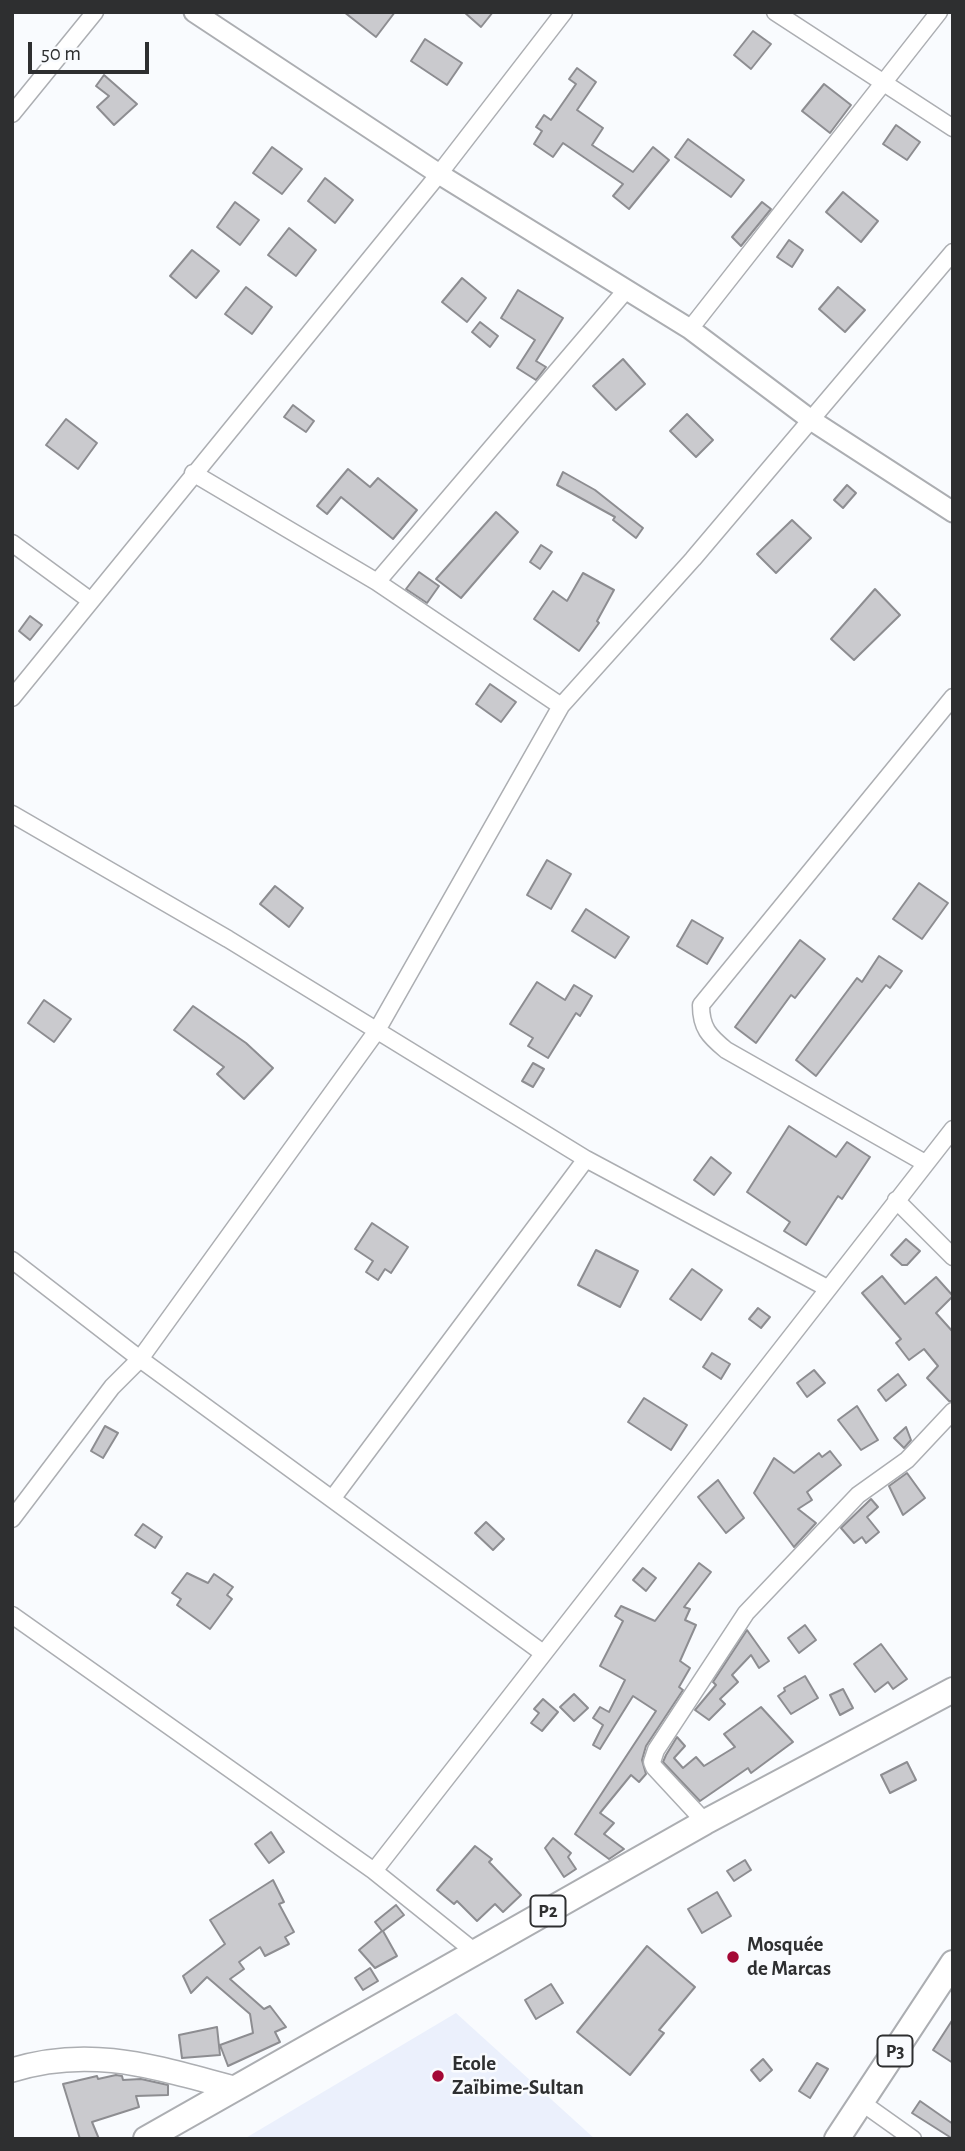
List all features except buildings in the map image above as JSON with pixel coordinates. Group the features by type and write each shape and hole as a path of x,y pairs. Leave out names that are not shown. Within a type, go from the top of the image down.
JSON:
{"main road":[{"name":"P2","path":"146,2139 705,1822 953,1690"},
{"name":"P3","path":"837,2139 953,1963"},
{"path":"12,2070 34,2063 85,2058 127,2060 234,2088"}],"street":[{"path":"12,114 95,12"},
{"path":"194,12 439,174 690,328 811,420 953,512"},
{"path":"12,698 439,174 564,12"},
{"path":"775,12 953,128"},
{"path":"690,328 939,12"},
{"path":"12,1519 112,1387 140,1359 376,1032 561,706 693,559 953,252"},
{"path":"377,582 626,289"},
{"path":"193,473 377,582 561,706"},
{"path":"12,543 91,601"},
{"path":"925,1163 726,1050 706,1034 701,1020 701,1005 953,697"},
{"path":"12,814 228,939 586,1159 827,1288"},
{"path":"374,1871 953,1129"},
{"path":"332,1499 586,1159"},
{"path":"896,1200 953,1257"},
{"path":"12,1260 140,1359 543,1653"},
{"path":"705,1822 654,1767 652,1762 656,1750 746,1613 858,1495 907,1460 953,1411"},
{"path":"12,1615 374,1871 475,1952"},
{"path":"861,2102 913,2139"}],"shaded area":[{"name":"Ecole Zaïbime-Sultan","path":"456,2013 595,2139 244,2139"}],"place":[{"name":"Mosquée de Marcas","path":"733,1957"},
{"name":"Ecole Zaïbime-Sultan","path":"438,2076"}]}
